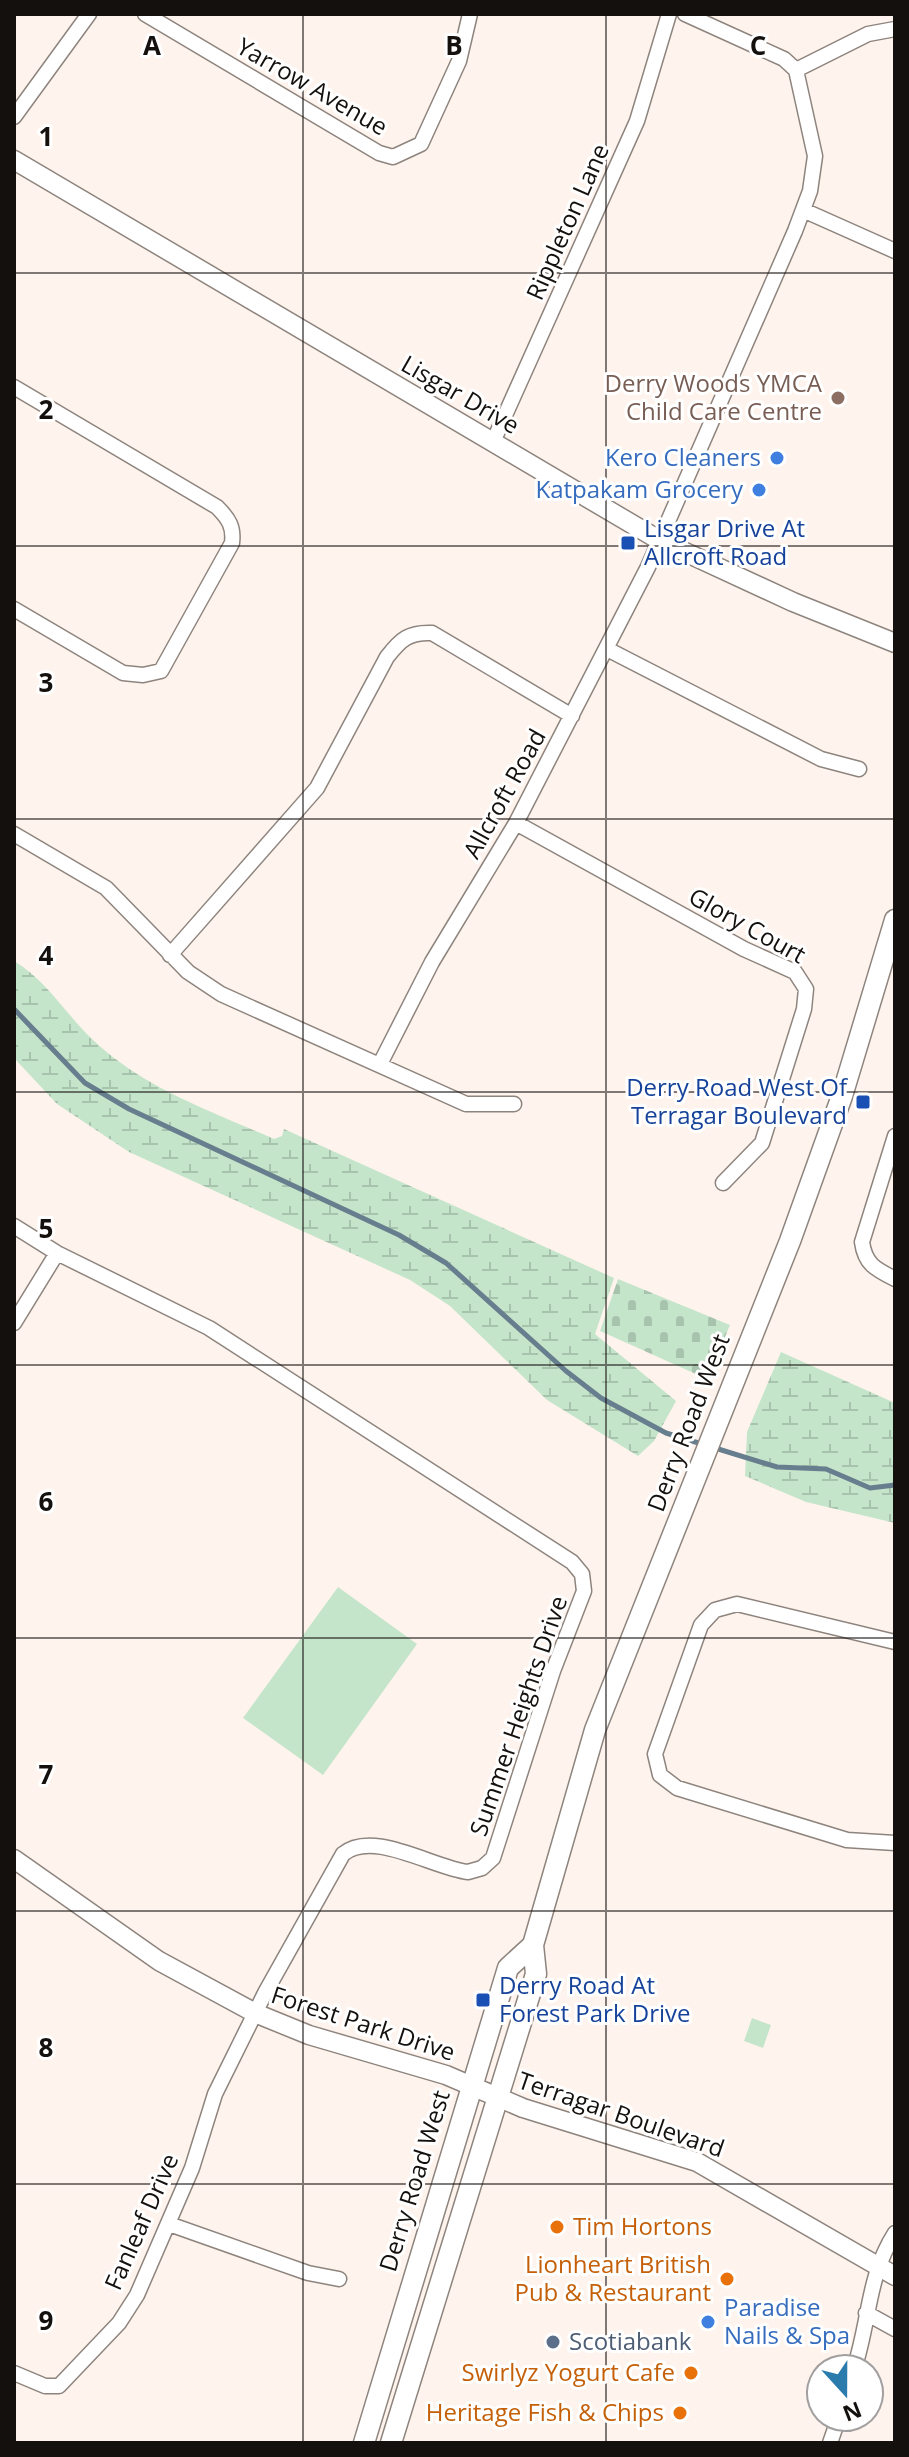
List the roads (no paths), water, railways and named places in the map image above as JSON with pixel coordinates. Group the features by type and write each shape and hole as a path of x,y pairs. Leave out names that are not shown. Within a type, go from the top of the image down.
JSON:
{"main road":[{"name":"Derry Road West","path":"391,2443 536,1974 533,1945 595,1730 790,1241 842,1096 895,920"},
{"name":"Derry Road West","path":"364,2443 508,1968 533,1945"}],"street":[{"path":"14,117 89,14"},
{"name":"Yarrow Avenue","path":"145,14 379,153 393,157 421,144 459,61 470,14"},
{"name":"Rippleton Lane","path":"493,442 637,121 669,14"},
{"path":"685,14 784,59 796,70 868,34 895,29"},
{"name":"Allcroft Road","path":"380,1064 432,962 516,823 607,649 659,540 803,210 813,179 815,156 796,70"},
{"name":"Lisgar Drive","path":"14,160 659,540 793,602 895,643"},
{"path":"803,210 895,251"},
{"path":"14,387 217,507 228,518 233,531 232,543 161,671 143,675 123,673 14,609"},
{"path":"170,955 317,788 387,657 400,640 415,632 432,633 572,716"},
{"path":"607,649 821,759 859,769"},
{"name":"Glory Court","path":"516,823 744,949 795,972 802,979 807,999 762,1143 723,1183"},
{"path":"14,834 106,888 170,955 221,994 466,1104 514,1104"},
{"path":"895,1136 862,1242 865,1258 875,1269 895,1279"},
{"path":"14,1226 57,1253 14,1323"},
{"name":"Summer Heights Drive","path":"57,1253 209,1328 572,1562 584,1582 584,1591 553,1671 493,1858 482,1868 468,1872 376,1845 348,1850 337,1864 255,2013"},
{"path":"895,1642 737,1604 715,1610 701,1625 655,1754 660,1775 677,1788 833,1836 895,1843"},
{"name":"Forest Park Drive","path":"14,1859 159,1961 255,2013 322,2040 446,2075 498,2097"},
{"name":"Fanleaf Drive","path":"14,2373 45,2386 59,2386 128,2310 192,2168 215,2094 255,2013"},
{"name":"Terragar Boulevard","path":"498,2097 697,2162 887,2271"},
{"path":"169,2224 308,2273 339,2279"},
{"path":"859,2353 865,2336 869,2291 887,2271 895,2233"},
{"path":"866,2313 895,2329"}],"waterway":[{"path":"14,1009 85,1083 129,1109 399,1235 446,1263 566,1371 601,1398 666,1433 705,1445"},
{"path":"715,1448 777,1467 826,1469 870,1488 895,1485"}],"place":[{"name":"Derry Woods YMCA Child Care Centre","path":"838,398"},
{"name":"Kero Cleaners","path":"777,458"},
{"name":"Katpakam Grocery","path":"759,490"},
{"name":"Lisgar Drive At Allcroft Road","path":"628,543"},
{"name":"Derry Road West Of Terragar Boulevard","path":"863,1102"},
{"name":"Derry Road At Forest Park Drive","path":"483,2000"},
{"name":"Tim Hortons","path":"557,2227"},
{"name":"Lionheart British Pub & Restaurant","path":"727,2279"},
{"name":"Paradise Nails & Spa","path":"708,2322"},
{"name":"Scotiabank","path":"553,2342"},
{"name":"Swirlyz Yogurt Cafe","path":"691,2373"},
{"name":"Heritage Fish & Chips","path":"680,2413"}]}
